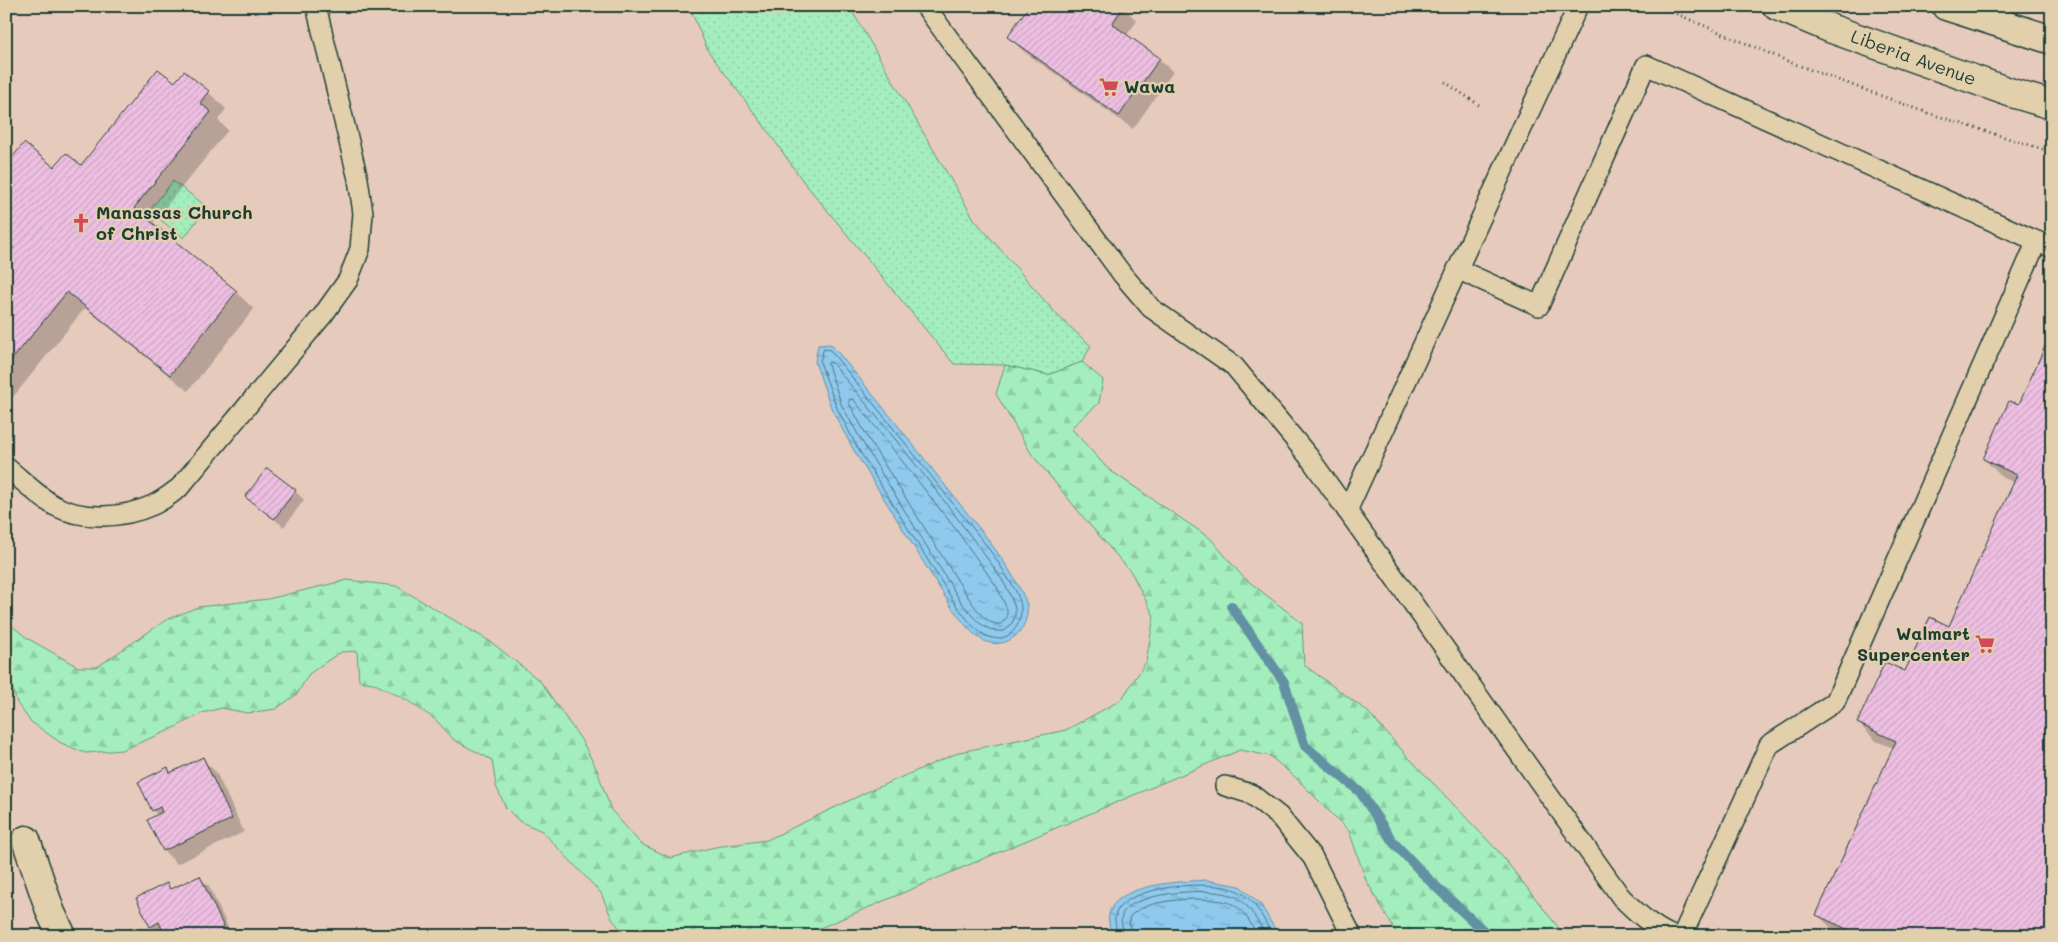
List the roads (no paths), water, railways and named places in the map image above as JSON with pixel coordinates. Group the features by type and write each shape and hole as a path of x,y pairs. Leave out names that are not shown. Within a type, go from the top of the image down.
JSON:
{"main road":[{"name":"Liberia Avenue","path":"1777,6 1832,29 2012,93 2052,105"},
{"path":"1946,6 2052,40"},
{"path":"26,840 51,913 62,936"}],"lane":[{"path":"6,467 54,506 70,512 99,517 134,513 155,504 179,488 323,315 348,280 360,249 363,213 358,179 316,6"},
{"path":"925,6 1122,274 1151,308 1234,366 1309,456 1621,897 1640,916 1673,936"},
{"path":"1347,512 1578,6"},
{"path":"1457,269 1539,306 1646,65 2044,245 1835,702 1769,745 1682,936"},
{"path":"1225,786 1251,794 1279,816 1313,858 1352,936"}],"water":[{"path":"831,344 983,532 1007,567 1025,598 1027,613 1026,620 1018,633 1006,642 991,643 979,638 952,608 853,449 832,410 815,362 818,345"},
{"path":"1206,880 1240,886 1261,905 1279,936 1113,936 1109,919 1113,906 1124,896 1139,889 1157,885"}],"waterway":[{"path":"1231,606 1284,682 1305,746 1360,792 1393,842 1433,884 1489,936"}],"place":[{"name":"Wawa","path":"1109,87"},
{"name":"Manassas Church of Christ","path":"81,223"},
{"name":"Walmart Supercenter","path":"1985,644"}]}
